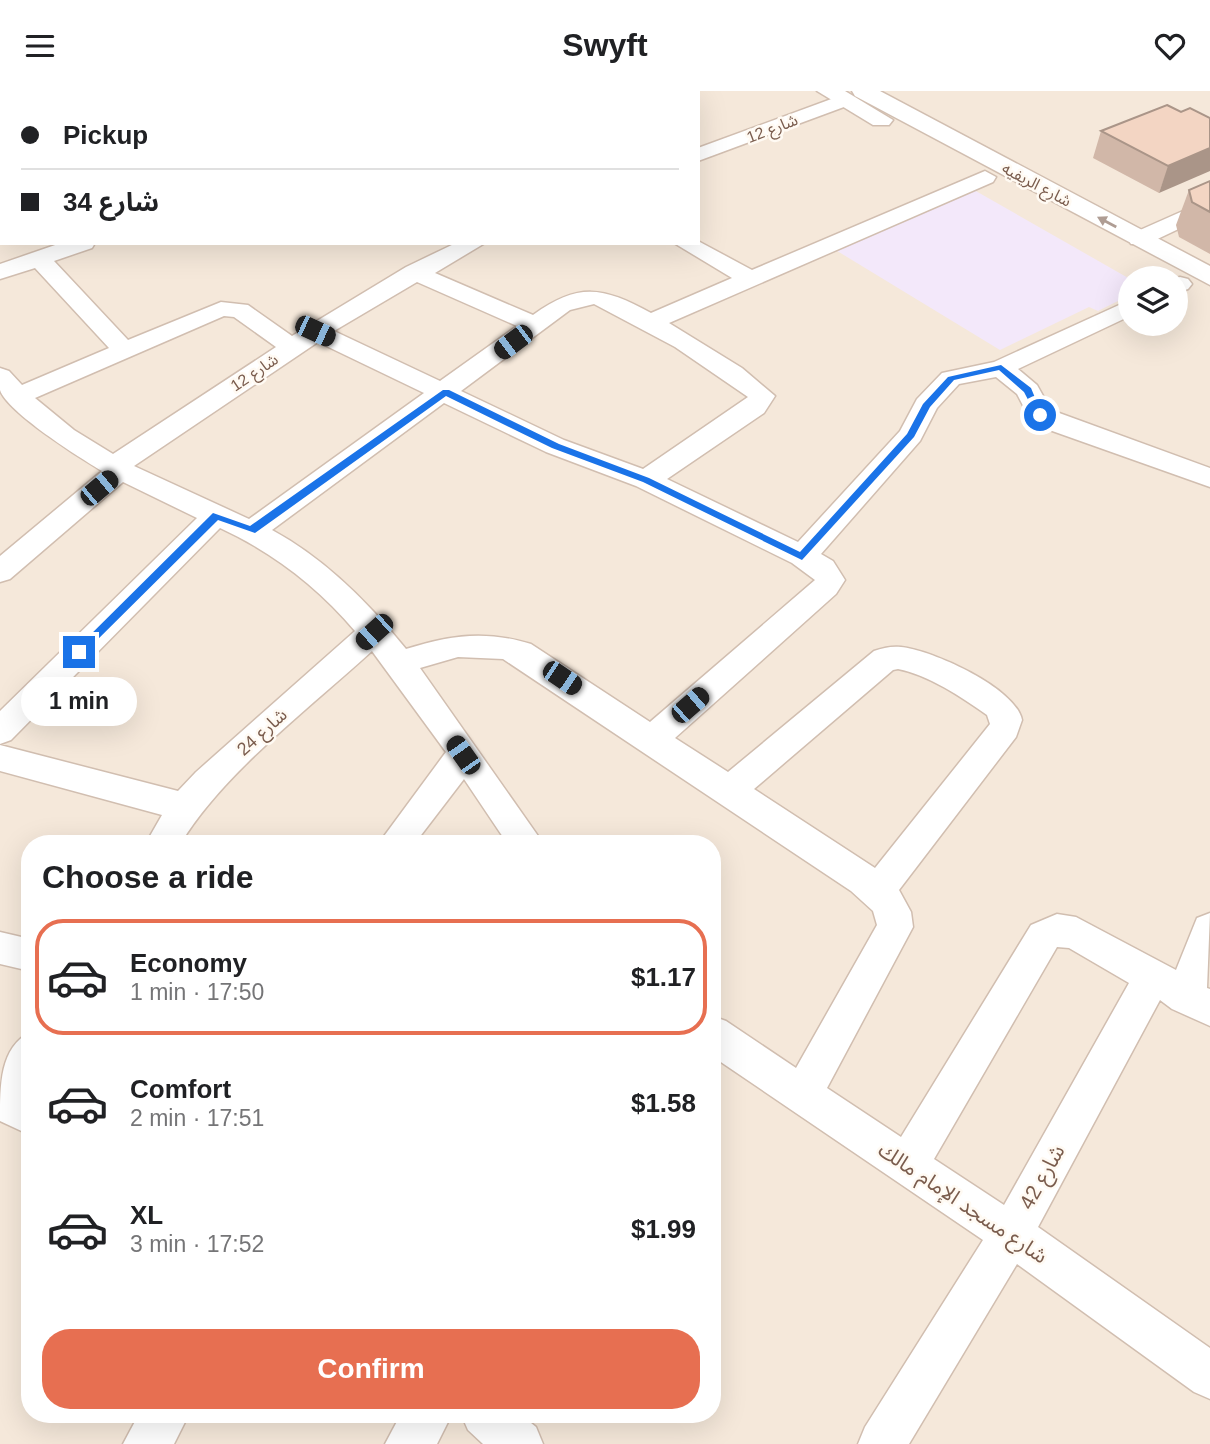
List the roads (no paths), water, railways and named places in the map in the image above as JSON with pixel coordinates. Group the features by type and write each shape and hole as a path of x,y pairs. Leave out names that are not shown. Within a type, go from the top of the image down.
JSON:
{"street":[{"name":"شارع 12","path":"700,154 845,94"},
{"name":"شارع الريفيه","path":"845,94 985,177 1146,266"},
{"name":"شارع الريفيه","path":"845,94 1139,239 1210,277"},
{"path":"649,323 985,177"},
{"path":"1139,239 1210,206"},
{"path":"0,272 79,245"},
{"name":"شارع 12","path":"0,572 116,469 291,347 414,272 470,245"},
{"path":"689,245 751,279"},
{"path":"40,259 124,351"},
{"path":"414,272 535,325"},
{"name":"شارع الريفيه","path":"1188,289 1210,300"},
{"path":"251,531 446,392 562,305 587,297 602,299 649,323 746,382 762,396 755,407 646,480"},
{"path":"291,347 247,314 230,308 211,313 124,351 9,386 59,433 116,469 251,531 291,555 327,583 374,632 399,663 520,835"},
{"path":"802,556 911,435 926,405 951,378 1001,367 1118,313"},
{"path":"315,331 555,446 646,480 802,556 828,573 830,580 826,587 652,739"},
{"path":"1001,367 1028,390 1040,415 1050,421 1210,478"},
{"path":"0,731 216,515"},
{"name":"شارع 24","path":"168,835 184,807 208,781 374,632"},
{"path":"399,663 458,643 500,646 539,663 878,891 895,913 895,927 802,1095"},
{"path":"730,790 885,659 905,657 919,662 995,704 1008,719 1005,728 878,891"},
{"path":"402,835 463,755"},
{"path":"0,758 184,807"},
{"name":"شارع 42","path":"883,1444 1011,1234 1182,995 1210,929"},
{"path":"907,1166 1044,936 1057,930 1076,933 1182,995"},
{"path":"0,948 21,953"},
{"name":"شارع مسجد الإمام مالك","path":"721,1044 1206,1362"},
{"path":"0,1088 21,1061"},
{"path":"0,1099 21,1111"},
{"path":"147,1444 160,1423"},
{"path":"409,1444 423,1423"},
{"path":"494,1423 519,1444"}]}
